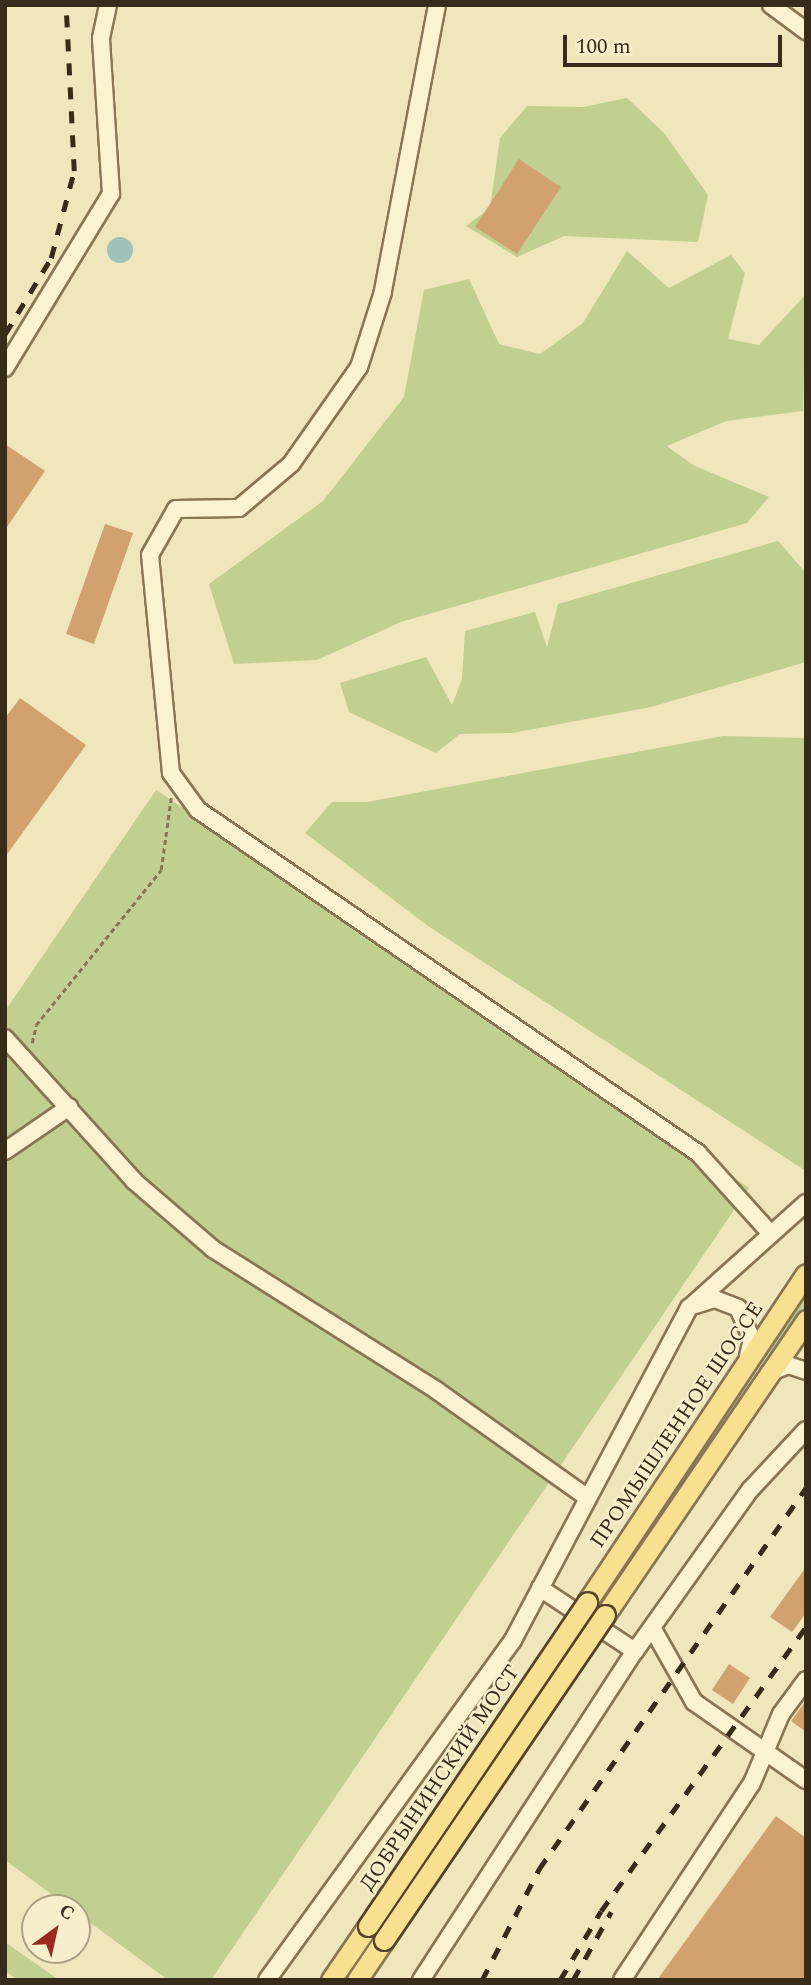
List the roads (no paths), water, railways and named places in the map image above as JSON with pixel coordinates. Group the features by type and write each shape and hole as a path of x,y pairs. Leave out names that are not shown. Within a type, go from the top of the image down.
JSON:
{"main road":[{"name":"ПРОМЫШЛЕННОЕ ШОССЕ","path":"587,1602 806,1274"},
{"path":"357,1980 806,1320"},
{"name":"ДОБРЫНИНСКИЙ МОСТ","path":"331,1980 587,1602"}],"street":[{"path":"5,368 111,194 101,38 108,5"},
{"path":"437,5 383,292 359,367 291,464 239,508 176,509 150,555 171,773 198,810 698,1153 771,1234"},
{"path":"771,5 806,31"},
{"path":"6,1036 28,1056 134,1181 213,1249 425,1382 584,1495"},
{"path":"5,1151 69,1107"},
{"path":"267,1980 375,1821 424,1770 540,1588 584,1495 690,1308 806,1203"},
{"path":"690,1308 715,1299 738,1308 752,1339 748,1360"},
{"path":"769,1373 788,1365 806,1371"},
{"path":"421,1980 635,1651 654,1631 750,1490 806,1430"},
{"path":"540,1588 635,1651"},
{"path":"654,1631 694,1702 806,1780"},
{"path":"622,1980 752,1783 766,1751 806,1680"}],"water":[{"path":"120,237 129,241 133,250 129,259 120,263 111,259 107,250 111,241"}],"railway":[{"path":"5,334 51,258 74,171 66,5"},
{"path":"482,1980 539,1869 806,1487"},
{"path":"560,1980 601,1911 806,1627"},
{"path":"573,1980 611,1912"}]}
